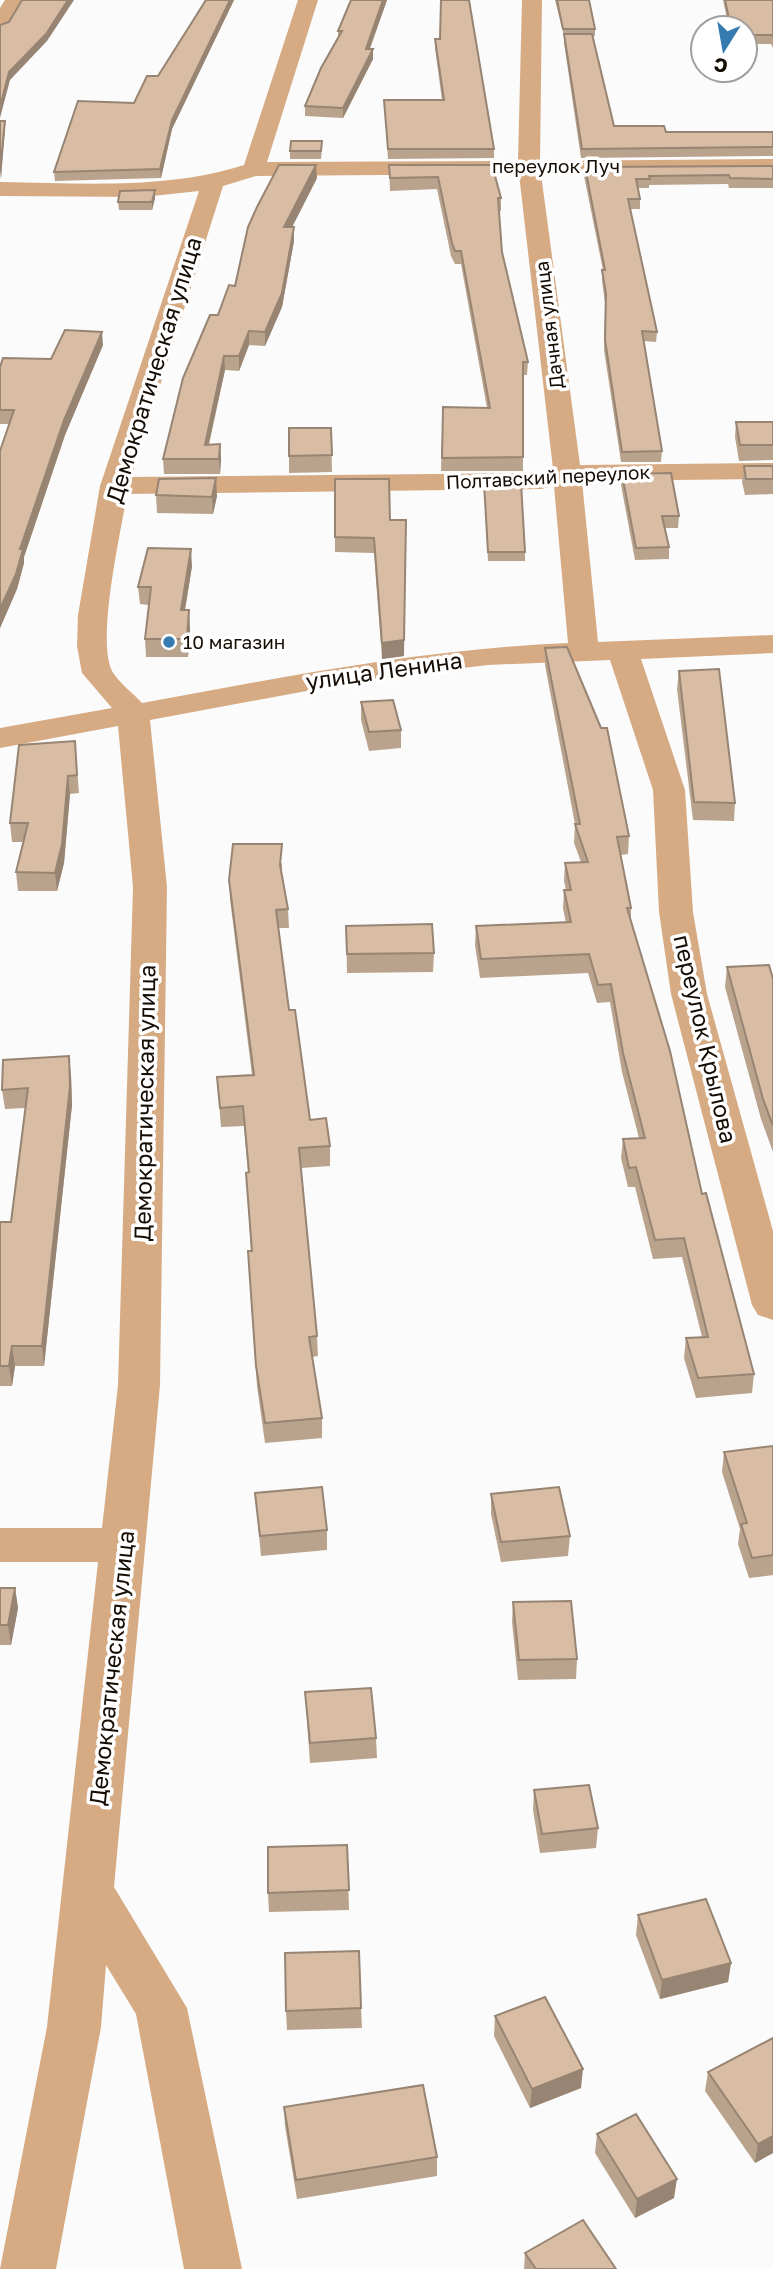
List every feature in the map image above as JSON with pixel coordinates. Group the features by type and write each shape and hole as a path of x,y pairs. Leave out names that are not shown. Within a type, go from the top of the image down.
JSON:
{"street":[{"path":"0,24 15,0"},
{"path":"0,190 143,190 213,183 254,169 308,0"},
{"name":"Дачная улица","path":"532,0 530,166 567,473 584,650"},
{"name":"переулок Луч","path":"254,169 773,166"},
{"name":"Демократическая улица","path":"27,2269 74,2027 125,1545 139,1385 150,887 133,712 97,673 92,646 93,615 114,486 213,183"},
{"name":"Полтавский переулок","path":"114,486 541,481 567,473 773,471"},
{"name":"улица Ленина","path":"0,738 371,670 488,656 773,644"},
{"name":"переулок Крылова","path":"622,649 669,790 676,912 689,994 773,1305"},
{"path":"0,1545 125,1545"},
{"path":"88,1891 161,2008 213,2269"}],"building":[{"path":"22,0 68,0 46,34 9,72 0,107 0,25 9,22"},
{"path":"206,0 230,0 172,120 160,169 54,172 78,101 134,103 147,76 158,76"},
{"path":"351,0 383,0 366,49 373,49 343,108 305,106 321,68 342,31 338,31"},
{"path":"441,0 469,0 494,149 388,149 384,100 444,100 435,39 440,39"},
{"path":"557,0 589,0 595,29 563,29"},
{"path":"725,0 773,0 773,37 759,35 759,14 728,14"},
{"path":"564,34 592,34 614,126 664,126 666,132 773,132 773,147 582,149"},
{"path":"0,121 5,121 0,171"},
{"path":"291,141 322,141 321,151 290,151"},
{"path":"279,165 316,165 284,227 294,227 282,293 265,332 249,331 239,356 224,356 205,445 220,444 219,459 163,459 183,378 210,315 218,315 229,285 235,286 248,227"},
{"path":"389,165 492,165 501,198 498,198 502,252 528,362 523,362 523,457 442,458 443,407 490,408 461,251 455,251 452,243 438,177 390,178"},
{"path":"773,166 773,179 730,178 729,175 649,176 650,179 636,179 640,199 628,199 657,332 642,331 662,451 622,452 605,340 606,294 602,270 605,270 585,167"},
{"path":"155,190 152,202 118,202 120,191"},
{"path":"65,330 102,332 64,420 20,549 23,549 16,574 0,609 0,451 14,410 0,410 0,367 3,358 51,359"},
{"path":"736,422 773,422 773,445 740,445"},
{"path":"289,428 331,428 332,455 289,456"},
{"path":"744,466 773,466 773,479 746,479"},
{"path":"671,473 679,516 662,516 669,547 636,548 622,474"},
{"path":"216,478 212,497 156,495 159,479"},
{"path":"335,479 389,479 390,520 406,520 404,640 382,643 374,538 335,537"},
{"path":"484,483 521,483 525,552 488,552"},
{"path":"148,548 191,549 181,610 189,610 187,639 145,639 151,587 138,587"},
{"path":"567,647 601,728 607,728 629,836 617,837 631,908 627,908 670,1051 702,1194 706,1193 754,1374 698,1378 686,1338 708,1337 684,1238 655,1240 636,1167 629,1168 623,1139 645,1138 623,1053 611,984 598,985 589,954 481,959 476,926 571,922 564,890 571,890 565,863 588,862 575,824 580,824 545,648"},
{"path":"719,669 735,803 694,802 679,671"},
{"path":"393,700 401,730 369,732 361,702"},
{"path":"75,741 77,775 68,776 62,844 55,873 16,872 28,823 10,823 19,745"},
{"path":"233,844 282,844 280,865 288,909 276,910 289,1010 295,1010 310,1120 326,1118 330,1146 299,1148 317,1336 309,1337 322,1418 265,1423 256,1366 248,1251 252,1251 246,1173 249,1172 243,1106 220,1108 217,1077 254,1075 229,880"},
{"path":"432,924 434,953 347,954 346,926"},
{"path":"769,965 773,979 773,1126 763,1099 727,967"},
{"path":"69,1056 70,1086 42,1346 12,1346 9,1366 0,1366 0,1222 11,1222 28,1088 2,1090 3,1060"},
{"path":"773,1446 773,1555 752,1558 741,1524 747,1523 724,1452"},
{"path":"322,1487 327,1530 260,1536 255,1493"},
{"path":"559,1487 570,1536 501,1542 491,1494"},
{"path":"0,1588 15,1588 8,1625 0,1625"},
{"path":"571,1601 577,1659 519,1660 513,1602"},
{"path":"371,1688 376,1738 310,1743 305,1692"},
{"path":"589,1785 598,1828 542,1834 534,1790"},
{"path":"347,1845 349,1890 268,1893 268,1847"},
{"path":"706,1899 731,1963 662,1980 638,1915"},
{"path":"359,1951 361,2008 286,2011 285,1953"},
{"path":"545,1997 583,2069 532,2089 495,2016"},
{"path":"773,2038 773,2136 758,2144 708,2072"},
{"path":"423,2085 437,2157 296,2180 284,2107"},
{"path":"636,2114 677,2179 637,2199 597,2134"},
{"path":"583,2220 616,2269 536,2269 525,2253"}],"place":[{"name":"10 магазин","path":"169,642"}]}
